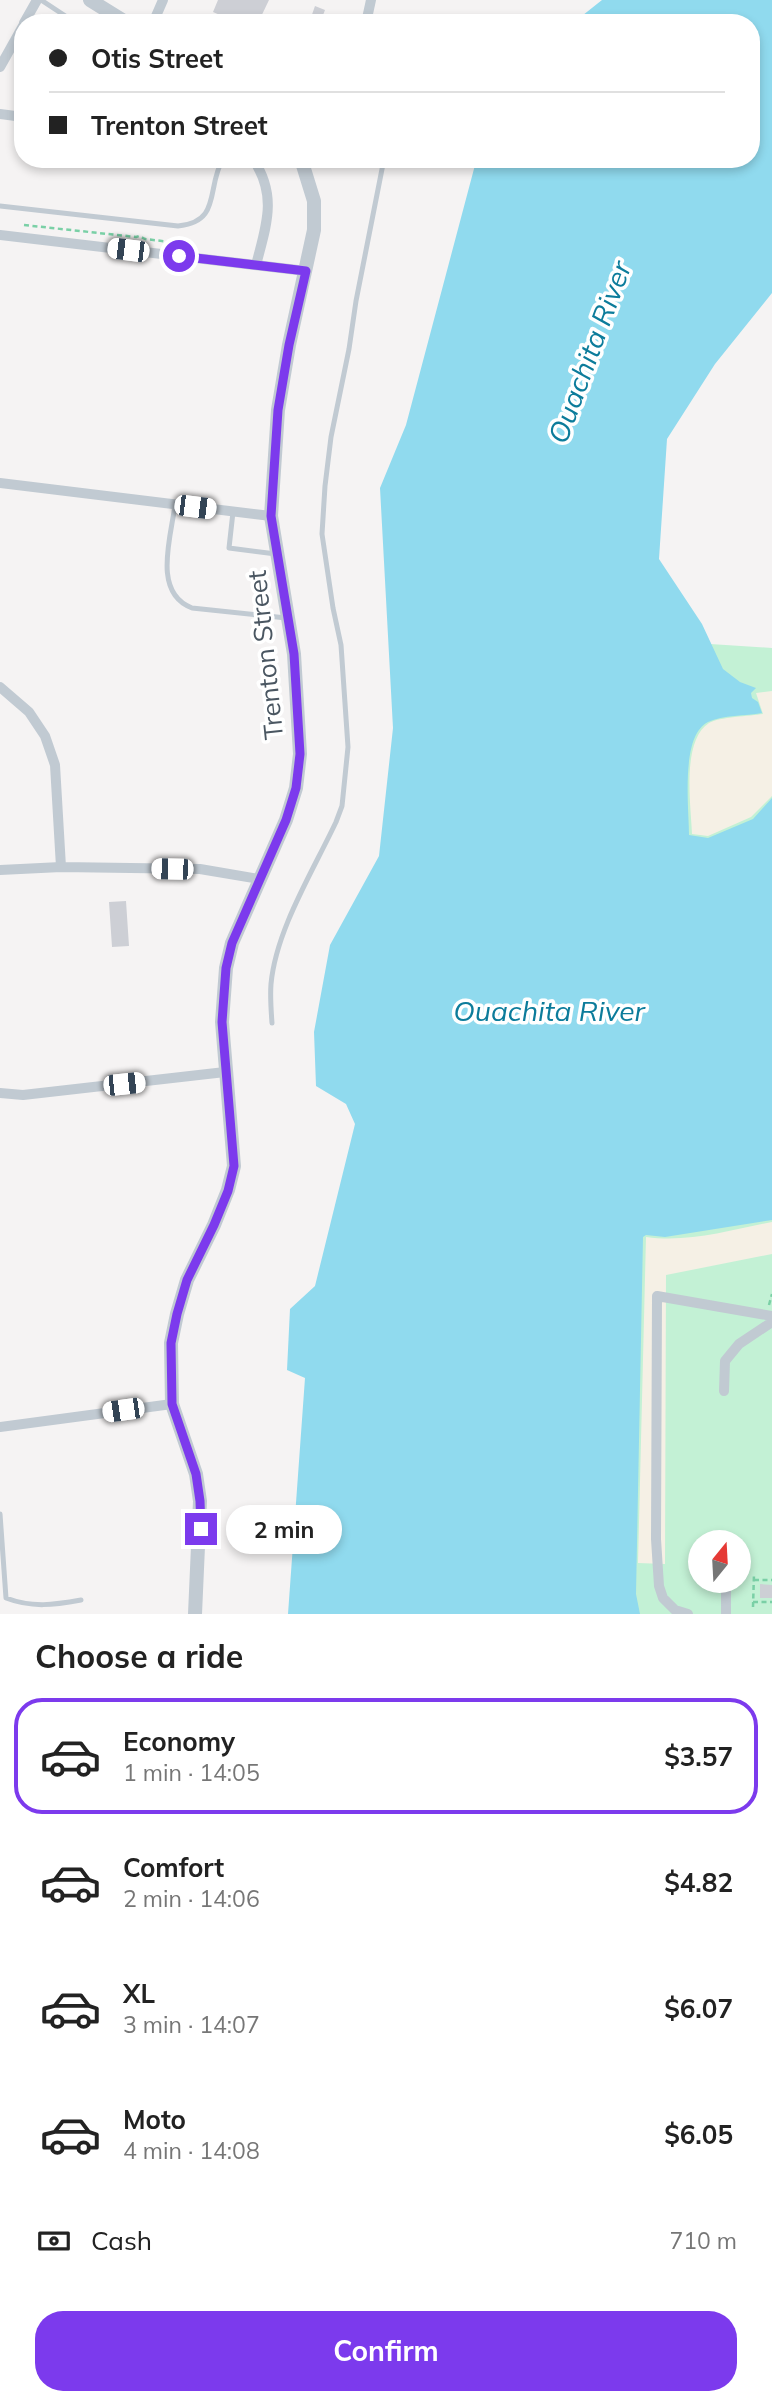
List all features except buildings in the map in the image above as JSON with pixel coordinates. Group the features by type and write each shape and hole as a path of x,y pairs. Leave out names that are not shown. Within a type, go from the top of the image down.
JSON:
{"street":[{"path":"90,0 113,14"},
{"path":"0,67 14,42"},
{"path":"256,265 267,225 269,197 259,168"},
{"name":"Trenton Street","path":"195,1614 200,1501 196,1474 172,1404 171,1343 187,1280 223,1202 234,1166 222,1022 226,968 232,943 286,820 296,788 300,754 299,703 289,618 271,516 278,410 314,230 314,201 305,168"},
{"path":"0,235 306,271"},
{"path":"0,483 271,516"},
{"path":"0,687 29,712 45,736 55,765 61,867"},
{"path":"0,870 61,867 200,869 259,879"},
{"path":"0,1093 23,1095 225,1073"},
{"path":"688,1614 675,1610 663,1598 659,1586 656,1539 657,1296 772,1316"},
{"path":"724,1391 725,1361 739,1344 772,1322"},
{"path":"0,1427 172,1404"},
{"path":"726,1593 726,1614"}],"lane":[{"path":"39,0 62,14"},
{"path":"0,206 187,225 204,216 209,210 219,168"},
{"path":"272,1023 271,982 278,950 336,822 342,806 346,778 348,747 344,670 326,566 323,522 331,436 382,168"},
{"path":"175,505 167,579 172,593 182,605 289,618"},
{"path":"233,512 229,548 278,554"},
{"path":"0,1514 6,1598 23,1604 52,1605 80,1600"}],"path":[{"path":"14,223 180,243"},
{"path":"754,1574 753,1605 762,1601 772,1602"},
{"path":"753,1580 772,1580"}],"green space":[{"path":"664,641 772,648 772,1614 634,1614 641,1101"}],"sand":[{"path":"772,691 772,796 751,817 708,836 692,834 691,758 700,732 714,721 763,714 756,693"},
{"path":"772,1222 772,1254 666,1275 665,1564 638,1563 646,1237 694,1237"}],"water":[{"name":"Ouachita River","path":"602,0 772,0 772,293 715,364 667,439 659,559 702,624 723,669 740,682 756,688 751,693 752,698 758,702 762,713 714,720 699,730 690,757 688,791 689,835 708,838 753,819 772,798 772,1220 665,1237 643,1237 636,1594 640,1614 288,1614 305,1378 287,1370 290,1309 315,1286 355,1124 346,1104 316,1086 314,1032 330,945 379,856 393,728 380,488 406,425 474,168 760,168 760,14 584,14"}],"route":[{"path":"179,256 306,271 278,410 271,516 294,654 299,703 300,754 296,788 286,820 232,943 226,968 222,1022 234,1166 228,1191 214,1225 187,1280 171,1343 172,1404 196,1474 201,1529"}]}
